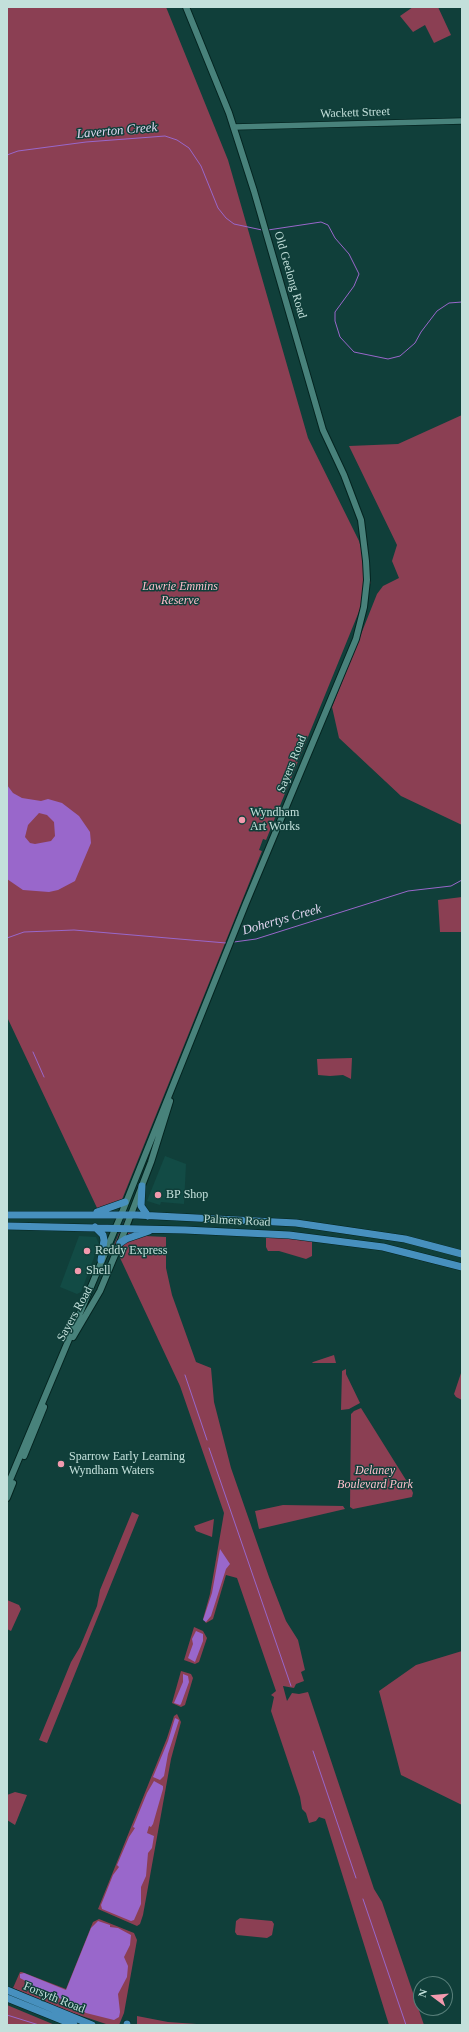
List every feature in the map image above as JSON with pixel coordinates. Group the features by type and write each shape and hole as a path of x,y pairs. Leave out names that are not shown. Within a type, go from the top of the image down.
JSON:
{"highway":[{"path":"142,1186 140,1206 148,1216"},
{"path":"89,1214 126,1202"},
{"name":"Palmers Road","path":"7,1215 131,1215 317,1225 405,1239 462,1254"},
{"name":"Palmers Road","path":"7,1226 95,1227 289,1235 348,1241 413,1253 462,1267"},
{"path":"95,1227 103,1235 104,1240 101,1260"},
{"path":"120,1243 126,1239 155,1229"},
{"name":"Forsyth Road","path":"7,1990 92,2025"},
{"name":"Forsyth Road","path":"7,1998 74,2025"},
{"path":"81,2020 100,2025"}],"main road":[{"name":"Old Geelong Road","path":"186,7 235,130 323,430 344,475 361,520 366,550"},
{"name":"Sayers Road","path":"7,1498 20,1461 101,1260 116,1228 232,939 356,639 364,607 366,587 366,550"},
{"name":"Sayers Road","path":"40,1412 74,1335 100,1291 120,1243 158,1141 179,1070"},
{"name":"Sayers Road","path":"7,1487 20,1461"}],"street":[{"name":"Wackett Street","path":"235,130 249,128 462,121"}],"shaded area":[{"path":"7,785 13,793 22,798 41,801 48,799 62,803 79,816 90,832 91,843 75,881 58,890 49,892 23,890 7,879","holes":["39,813 47,815 54,822 55,836 51,841 35,844 30,843 25,837 28,825"]},
{"path":"165,1156 186,1164 184,1204 161,1202 160,1205 147,1201"},
{"name":"Shell","path":"79,1236 96,1237 99,1244 81,1292 77,1294 60,1287"},
{"path":"220,1549 230,1564 226,1569 211,1616 206,1622 203,1620 212,1593"},
{"path":"196,1631 203,1634 203,1641 195,1662 188,1658 193,1644 192,1639"},
{"path":"183,1674 188,1676 189,1682 180,1705 174,1703 183,1682"},
{"path":"175,1718 179,1720 168,1754 164,1776 160,1780 153,1777 168,1741"},
{"path":"154,1781 163,1786 163,1789 153,1824 151,1827 149,1826 147,1833 154,1836 152,1848 148,1853 146,1876 141,1887 141,1904 134,1920 131,1921 102,1909 101,1905 113,1875 119,1867 117,1865 129,1837 135,1828 133,1827 147,1793"},
{"path":"98,1921 110,1925 110,1927 118,1928 131,1935 130,1945 124,1957 128,1966 127,1977 118,1994 120,2012 119,2017 114,2020 86,2013 67,2001 35,1989 31,1984 20,1978 20,1974 24,1973 66,1990 91,1928"}],"green space":[{"name":"Lawrie Emmins Reserve","path":"7,7 166,7 228,160 308,438 359,541 371,582 266,840 263,839 259,850 262,851 121,1202 98,1210 7,1017"},
{"path":"413,7 438,7 451,35 434,43 425,25 413,32 400,16"},
{"path":"462,415 462,825 401,796 339,738 332,707 377,594 383,586 399,578 392,561 397,545 349,446 398,444"},
{"path":"462,897 462,932 440,932 438,900"},
{"path":"352,1058 351,1079 343,1075 318,1075 317,1059"},
{"path":"126,1217 135,1238 145,1236 166,1237 166,1268 172,1295 196,1362 211,1368 214,1402 231,1468 286,1621 298,1640 305,1670 301,1672 304,1681 296,1684 294,1688 283,1686 287,1701 292,1693 299,1694 308,1692 374,1889 382,1902 413,1993 413,2016 421,2016 424,2025 389,2025 325,1819 319,1817 316,1821 309,1823 306,1813 302,1809 300,1797 271,1711 274,1697 271,1695 276,1691 237,1578 226,1575 213,1619 206,1623 203,1619 210,1594 224,1513 180,1386 114,1245"},
{"path":"266,1236 312,1241 312,1256 306,1259 279,1251 268,1251 266,1247"},
{"path":"334,1355 336,1363 312,1363 313,1362"},
{"path":"346,1369 346,1374 360,1403 349,1409 341,1410 342,1371"},
{"path":"462,1370 462,1400 454,1394"},
{"name":"Delaney Boulevard Park","path":"361,1408 411,1488 413,1493 412,1497 353,1509 350,1507 351,1414"},
{"path":"283,1505 343,1506 345,1509 259,1529 255,1511"},
{"path":"132,1512 139,1515 47,1743 39,1740 71,1662 80,1647 97,1606 100,1590"},
{"path":"214,1519 212,1537 196,1531 194,1526"},
{"path":"7,1600 19,1605 21,1609 11,1631 7,1629"},
{"path":"194,1627 203,1631 207,1638 199,1662 195,1664 184,1660"},
{"path":"462,1651 462,1805 401,1775 379,1691 416,1665"},
{"path":"181,1671 191,1674 193,1678 185,1705 181,1707 172,1703"},
{"path":"177,1714 181,1722 171,1759 143,1915 140,1924 137,1926 98,1909 167,1738 174,1716"},
{"path":"15,1792 27,1795 15,1825 7,1820 7,1795"},
{"path":"240,1918 272,1921 274,1924 272,1935 267,1938 237,1935 235,1932 236,1921"},
{"path":"99,1919 134,1933 137,1940 124,2013 119,2025 106,2024 73,2013 13,1988 20,1972 22,1972 66,1989 93,1922"},
{"path":"7,2005 55,2025 7,2025"},
{"path":"137,2016 168,2022 211,2025 137,2025"}],"waterway":[{"name":"Laverton Creek","path":"7,155 18,151 86,142 165,136 177,140 189,148 201,166 218,208 226,218 234,224 262,230"},
{"name":"Laverton Creek","path":"268,230 321,222 328,225 335,238 349,254 359,274 354,286 335,312 335,321 340,337 354,352 388,359 400,356 415,343 421,332 437,311 449,303 462,302"},
{"name":"Dohertys Creek","path":"234,942 256,939 408,891 451,886 462,880"},
{"name":"Dohertys Creek","path":"7,938 24,932 74,930 226,943"},
{"path":"33,1052 44,1077"},
{"path":"185,1375 207,1440"},
{"path":"209,1448 291,1686"},
{"path":"313,1751 356,1878"},
{"path":"363,1899 406,2025"},
{"path":"7,2015 39,2025"}],"place":[{"name":"Wyndham Art Works","path":"242,820"},
{"name":"BP Shop","path":"158,1195"},
{"name":"Reddy Express","path":"87,1251"},
{"name":"Shell","path":"78,1271"},
{"name":"Sparrow Early Learning Wyndham Waters","path":"61,1464"}]}
